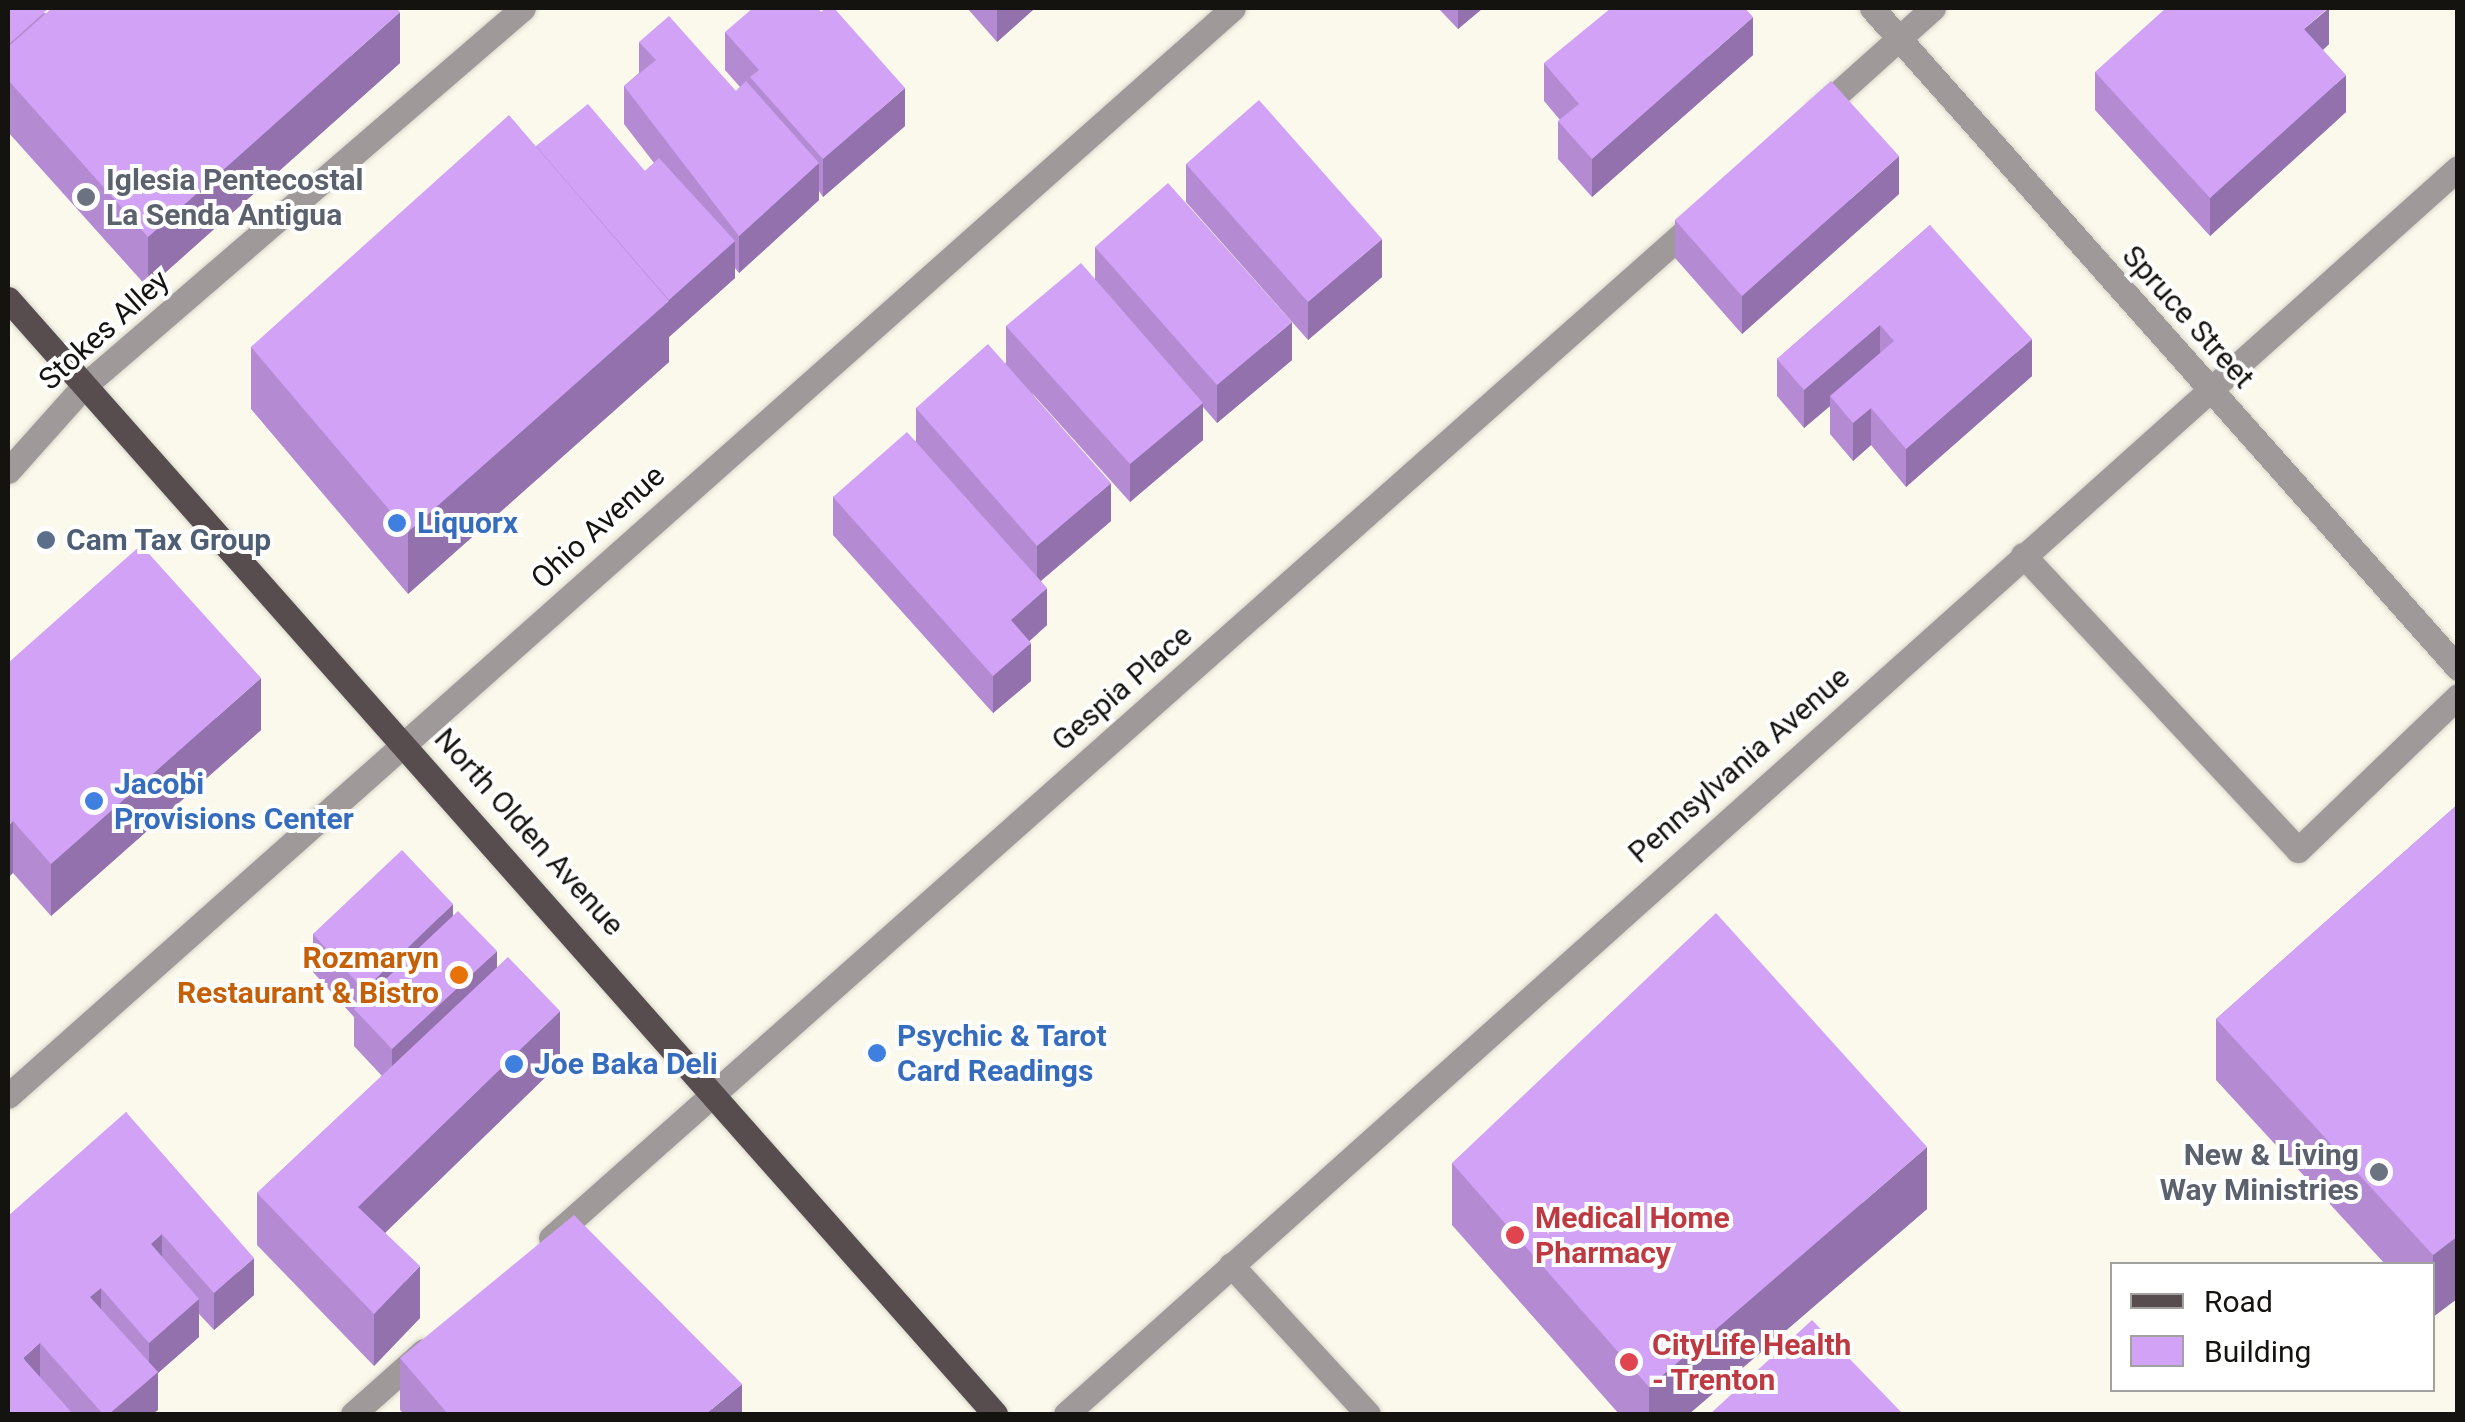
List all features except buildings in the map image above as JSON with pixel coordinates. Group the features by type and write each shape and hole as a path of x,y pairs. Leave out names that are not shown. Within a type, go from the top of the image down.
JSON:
{"main road":[{"name":"North Olden Avenue","path":"8,299 716,1092 995,1414"}],"street":[{"name":"Stokes Alley","path":"8,471 84,386 523,8"},
{"name":"Ohio Avenue","path":"8,1096 1232,8"},
{"name":"Spruce Street","path":"1872,8 2458,668"},
{"path":"1796,131 1933,8"},
{"name":"Pennsylvania Avenue","path":"1066,1414 2458,168"},
{"name":"Gespia Place","path":"524,1261 1722,198"},
{"path":"2023,555 2298,850 2458,696"},
{"path":"1231,1265 1368,1414"},
{"path":"353,1414 453,1325"}],"place":[{"name":"Iglesia Pentecostal La Senda Antigua","path":"86,197"},
{"name":"Liquorx","path":"397,523"},
{"name":"Cam Tax Group","path":"46,540"},
{"name":"Jacobi Provisions Center","path":"94,801"},
{"name":"Rozmaryn Restaurant & Bistro","path":"459,975"},
{"name":"Psychic & Tarot Card Readings","path":"877,1053"},
{"name":"Joe Baka Deli","path":"514,1064"},
{"name":"New & Living Way Ministries","path":"2379,1172"},
{"name":"Medical Home Pharmacy","path":"1515,1235"},
{"name":"CityLife Health - Trenton","path":"1629,1362"}]}
